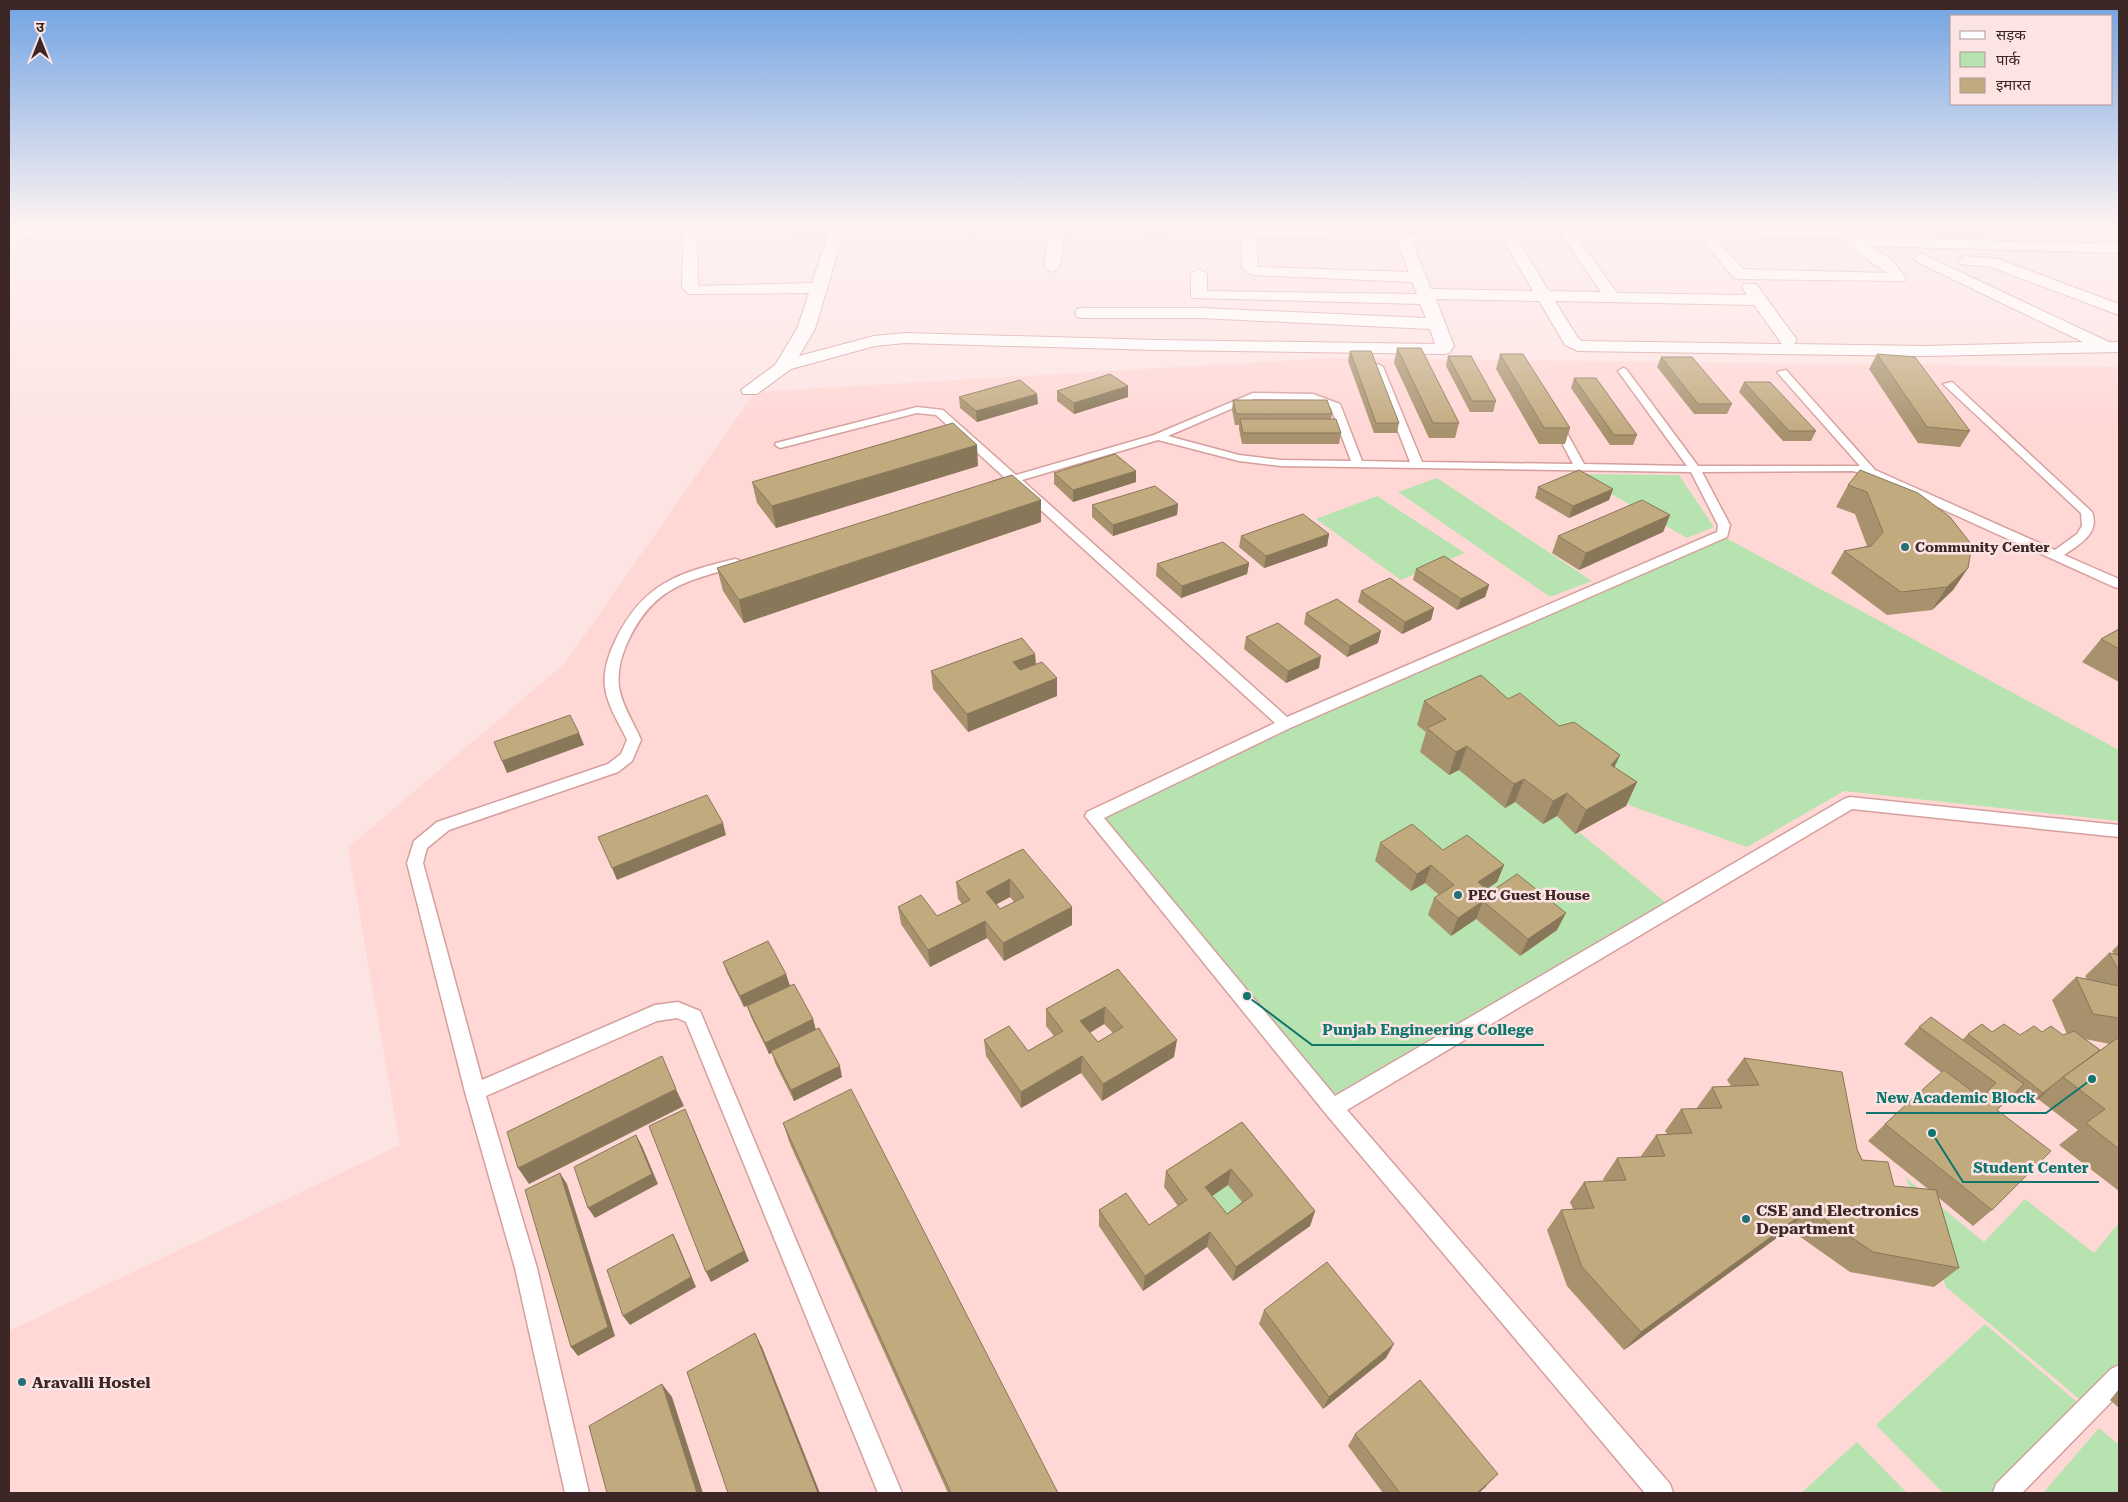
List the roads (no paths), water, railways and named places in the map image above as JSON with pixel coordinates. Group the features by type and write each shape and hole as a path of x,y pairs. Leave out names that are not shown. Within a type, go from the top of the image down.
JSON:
{"street":[{"path":"750,390 777,374 785,365 806,328 817,294"},
{"path":"785,365 874,341 891,339 1444,349 1445,346 1426,294"},
{"path":"1610,294 1613,298"},
{"path":"1756,294 1792,345"},
{"path":"1998,294 2114,348"},
{"path":"2077,294 2118,310"},
{"path":"1202,345 1200,295 1545,296 1761,300"},
{"path":"1545,296 1571,341 1578,346 1792,345 1924,351 2114,348"},
{"path":"1083,313 1201,314 1437,324"},
{"path":"1750,332 1767,333 1792,345"}],"lane":[{"path":"1378,367 1418,464"},
{"path":"1623,371 1695,469 1724,525 1723,534 1285,724 1093,816 1333,1108 1661,1493"},
{"path":"1782,372 1871,472"},
{"path":"1948,384 2086,512 2090,524 2088,531 2056,555"},
{"path":"986,487 1158,437 1253,396 1313,397 1336,406 1357,463"},
{"path":"780,445 917,410 929,409 939,412 1285,724"},
{"path":"1549,410 1580,467"},
{"path":"1158,437 1258,461 1695,469 1836,467 1871,472 2119,584"},
{"path":"576,1493 526,1268 475,1092 415,863 420,845 443,826 613,768 627,757 634,740 612,688 613,663 637,610 653,593 684,579 750,559"},
{"path":"1333,1108 1850,803 2119,830"},
{"path":"475,1092 654,1014 678,1010 694,1017 890,1493"},
{"path":"2005,1493 2119,1377"}],"place":[{"name":"Community Center","path":"1905,547"},
{"name":"PEC Guest House","path":"1458,895"},
{"name":"Punjab Engineering College","path":"1247,996"},
{"name":"New Academic Block","path":"2092,1079"},
{"name":"Student Center","path":"1932,1133"},
{"name":"CSE and Electronics Department","path":"1746,1219"},
{"name":"Aravalli Hostel","path":"22,1382"}]}
